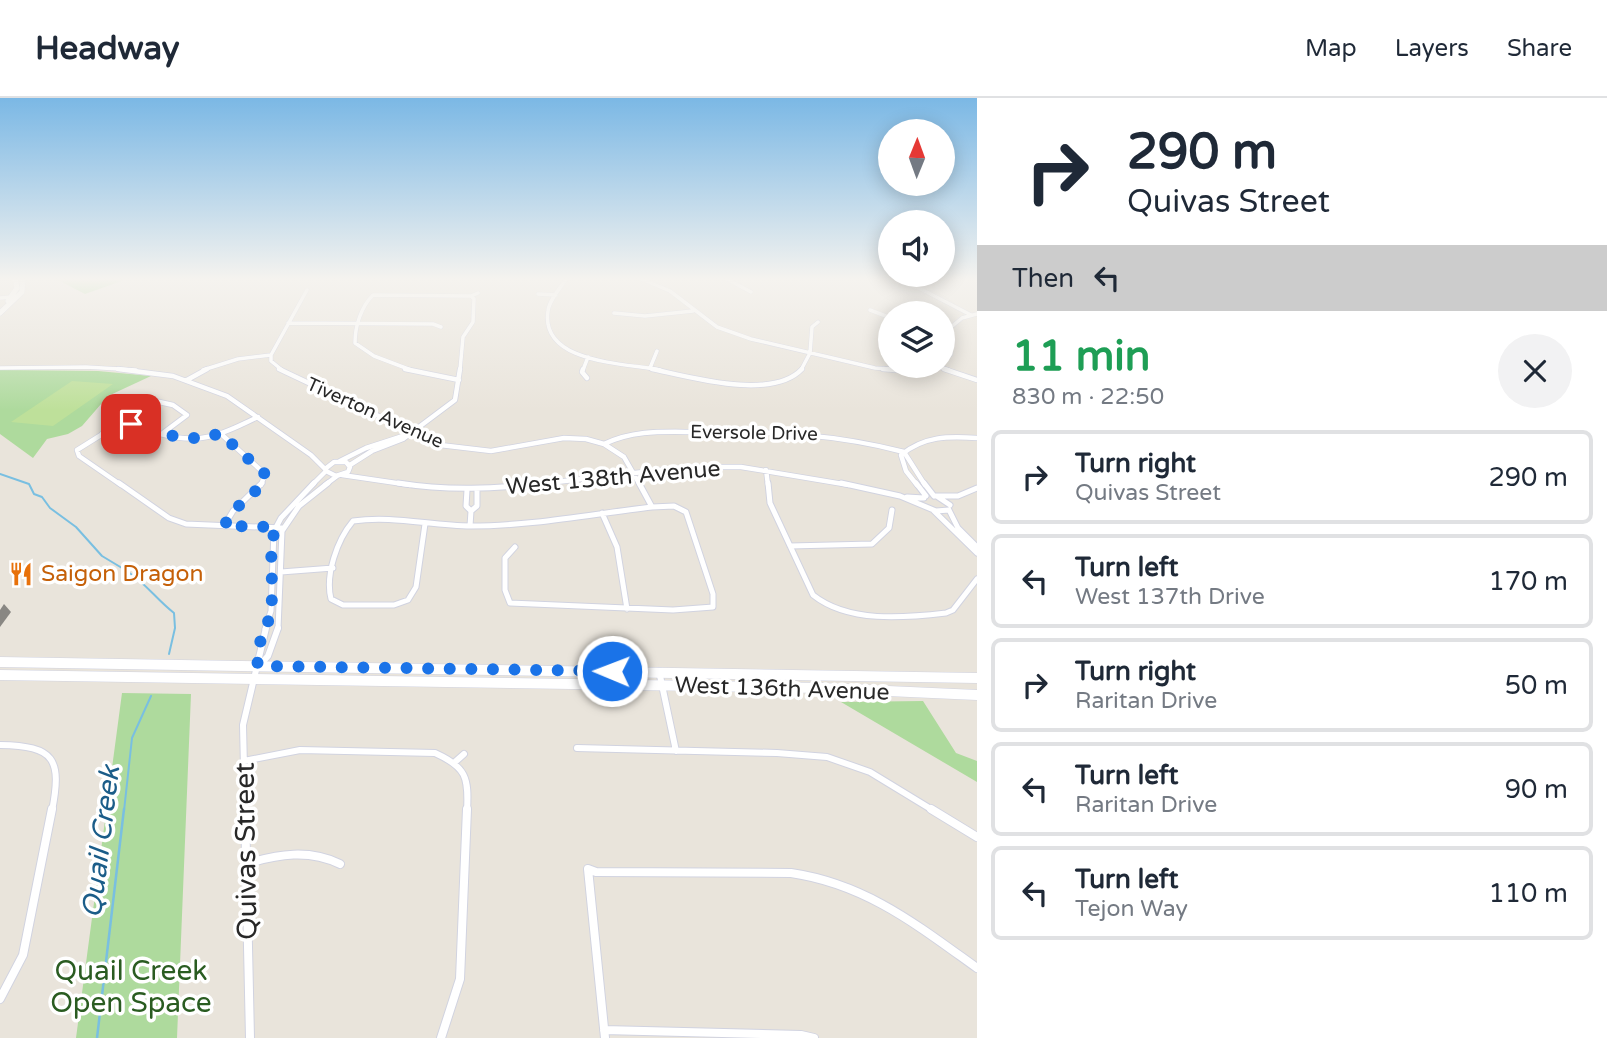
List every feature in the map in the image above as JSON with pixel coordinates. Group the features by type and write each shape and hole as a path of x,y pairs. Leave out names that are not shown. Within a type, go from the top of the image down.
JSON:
{"main road":[{"name":"West 136th Avenue","path":"0,662 977,678"},
{"name":"West 136th Avenue","path":"0,675 821,688 977,695"}],"street":[{"path":"163,433 187,415 184,410 153,398 136,400 125,407 100,436 77,450 79,456 169,518 186,524 283,528 299,506 350,467 372,451 394,445 454,400 459,380 463,337 473,322"},
{"path":"550,322 552,334 563,347 588,358 721,382 773,382 798,374 814,340 812,327 818,322"},
{"path":"709,322 732,333 878,368"},
{"path":"187,380 204,369 233,359 271,355 288,323 433,324 441,327"},
{"path":"359,324 354,339 364,351 425,377 459,380"},
{"path":"650,368 657,351"},
{"name":"Tiverton Avenue","path":"271,355 271,361 277,368 409,433 440,445 480,451 517,448 564,438 586,439 604,444"},
{"path":"587,378 582,372 588,358"},
{"path":"0,368 122,370 187,380 225,395 288,442 316,458 339,461"},
{"path":"955,372 977,380"},
{"path":"111,423 131,424 191,439 220,433 258,417"},
{"name":"Eversole Drive","path":"604,444 623,435 647,432 821,433 904,452"},
{"path":"220,433 265,474 261,486 233,511 224,526"},
{"path":"276,527 292,505 325,470 366,448 409,433"},
{"path":"977,438 932,437 912,444 900,458 929,507 977,553"},
{"path":"604,444 624,457 652,507"},
{"path":"904,452 914,471 934,496 949,508 958,528 977,547"},
{"path":"316,458 325,470"},
{"name":"West 138th Avenue","path":"339,461 366,477"},
{"name":"West 138th Avenue","path":"325,470 340,475 406,485 477,490 687,467 766,470 900,496 934,496"},
{"path":"766,470 770,503 813,596 823,605 837,610 892,614 946,613 953,610 977,579"},
{"path":"934,496 958,496 977,488"},
{"path":"467,490 466,506 471,511"},
{"path":"470,526 471,511 477,506 477,490"},
{"name":"West 138th Avenue","path":"900,496 929,507"},
{"path":"949,508 958,496"},
{"path":"425,524 414,594 402,603 336,603 328,594 343,533 353,521 371,518 470,526 652,507 681,507 689,518 713,594 713,607 627,609 526,607 510,603 505,590 505,558 514,547"},
{"path":"929,507 949,508"},
{"path":"790,546 872,544 889,528 892,510"},
{"path":"602,513 617,547 627,609"},
{"name":"Quivas Street","path":"259,666 257,657 271,611 273,542 276,527"},
{"name":"Quivas Street","path":"250,1038 244,718 259,666 268,656 280,623 280,537 283,528"},
{"path":"281,572 333,568"},
{"path":"659,671 676,751"},
{"path":"0,745 29,746 51,758 57,770 56,791 23,955 0,999"},
{"path":"577,748 802,754 838,760 870,772 977,837"},
{"path":"244,761 300,750 428,752 443,755 455,762 466,777 468,791 460,979 441,1038"},
{"path":"455,762 464,754"},
{"path":"246,864 280,855 322,855 340,864"},
{"path":"814,1038 801,1035 604,1034 588,869 596,872 791,873 822,877 871,896 977,968"}],"green space":[{"path":"0,370 98,371 151,376 108,396 82,426 68,434 47,439 33,458 0,434"},
{"path":"72,381 113,384 53,426 11,422"},
{"name":"Quail Creek Open Space","path":"122,693 191,694 177,1038 76,1038"},
{"path":"923,701 956,753 977,761 977,782 841,702"}],"waterway":[{"name":"Quail Creek","path":"0,474 29,484 34,494 42,497 50,508 76,527 102,556 122,568"},
{"name":"Quail Creek","path":"125,570 174,613 175,628 169,654"},
{"name":"Quail Creek","path":"124,811 132,738 151,696"},
{"name":"Quail Creek","path":"97,1038 124,809"}],"place":[{"name":"Saigon Dragon","path":"21,574"}],"route":[{"path":"131,424 185,439 203,439 220,433 265,474 261,486 233,511 224,526 276,527 273,542 271,611 256,661 259,666 612,671"}]}
